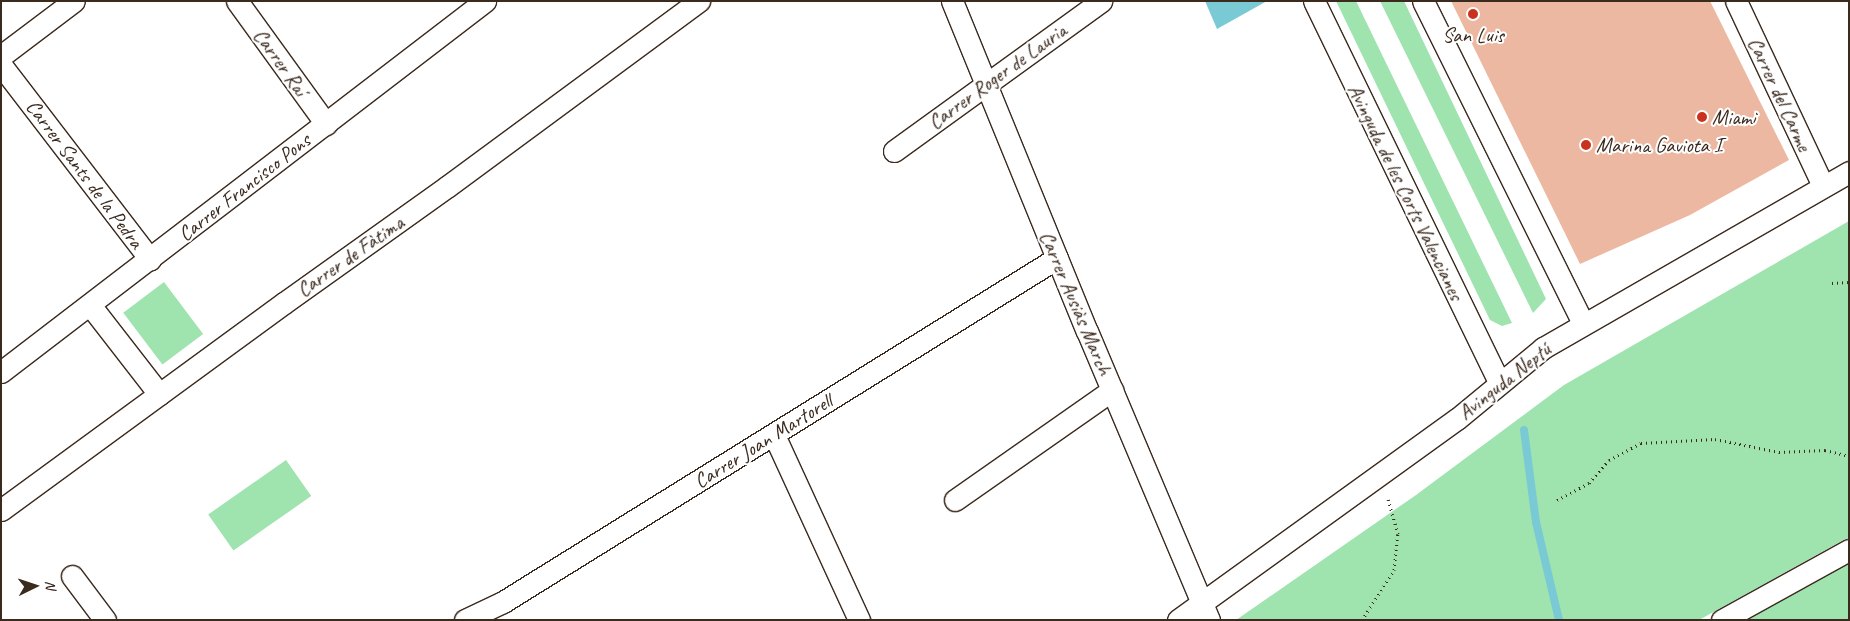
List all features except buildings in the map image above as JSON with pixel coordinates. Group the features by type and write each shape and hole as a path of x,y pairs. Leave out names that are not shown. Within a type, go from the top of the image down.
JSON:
{"street":[{"path":"1,56 74,1"},
{"name":"Carrer Raí","path":"237,1 326,124"},
{"name":"Carrer Francisco Pons","path":"1,372 150,260 485,1"},
{"name":"Carrer Ausiàs March","path":"952,1 984,84 1206,611"},
{"name":"Carrer Roger de Lauria","path":"894,151 1101,1"},
{"name":"Avinguda de les Corts Valencianes","path":"1314,1 1499,382"},
{"path":"1423,1 1582,324"},
{"name":"Carrer del Carme","path":"1736,1 1823,186"},
{"name":"Carrer de Fàtima","path":"1,510 443,190 687,5"},
{"name":"Carrer Sants de la Pedra","path":"1,65 150,260"},
{"name":"Avinguda Neptú","path":"1178,620 1206,611 1381,474 1458,418 1499,382 1543,348 1849,172"},
{"name":"Carrer Joan Martorell","path":"465,620 503,602 1057,258"},
{"path":"90,305 159,394"},
{"path":"955,500 1112,390"},
{"path":"774,434 859,620"},
{"path":"1722,620 1849,550"},
{"path":"72,576 105,620"}],"path":[{"path":"1832,283 1849,282"},
{"path":"1557,500 1589,483 1609,460 1641,443 1715,439 1779,452 1825,450 1849,456"},
{"path":"1362,620 1394,570 1398,534 1381,474"}],"green space":[{"path":"1336,1 1356,1 1512,323 1502,326 1490,320"},
{"path":"1380,1 1404,1 1546,299 1533,313"},
{"path":"1849,221 1849,537 1699,620 1236,620 1416,495 1564,385"},
{"path":"164,282 203,334 162,365 123,313"},
{"path":"286,460 311,496 233,551 208,514"},
{"path":"1849,556 1849,620 1735,620"}],"water":[{"path":"1205,1 1267,1 1217,29"}],"waterway":[{"path":"1524,430 1536,522 1559,620"}],"place":[{"name":"San Luis","path":"1473,14"},
{"name":"Miami","path":"1702,117"},
{"name":"Marina Gaviota I","path":"1586,145"}]}
